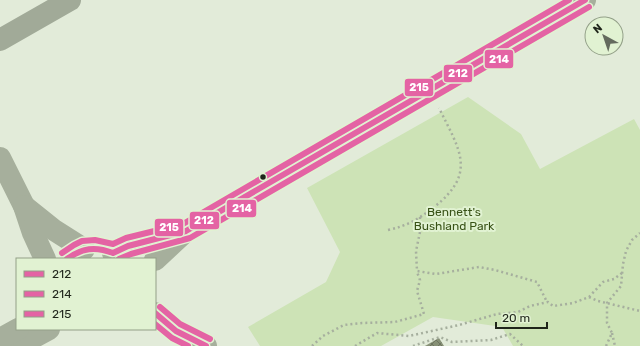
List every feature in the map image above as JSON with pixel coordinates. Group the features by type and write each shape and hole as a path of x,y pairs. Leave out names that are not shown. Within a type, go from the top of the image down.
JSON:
{"main road":[{"path":"156,259 186,231 585,0"},
{"path":"0,158 24,206 33,233 45,258"},
{"path":"24,206 54,230 76,254 94,247 104,249 116,256 128,246 186,231"},
{"path":"156,314 176,331 206,346"},
{"path":"0,339 16,330"},
{"path":"152,330 176,331"},
{"path":"18,346 45,331"}],"street":[{"path":"0,40 70,0"}],"path":[{"path":"388,230 416,221 446,198 456,185 460,172 460,160 456,142 439,108"},
{"path":"312,346 323,336 344,326 362,323 395,322 424,314 417,291 420,280 417,271 416,251 420,232 420,217"},
{"path":"615,346 612,333 607,323 607,303 621,286 626,251 632,240 640,233"},
{"path":"417,271 436,274 479,267 495,270 537,282 548,302 553,306 573,303 589,297 603,282 614,279 622,273"},
{"path":"589,297 607,303 640,310"},
{"path":"355,346 377,333 409,336 459,325 497,314 518,312 530,306 548,302"},
{"path":"606,346 612,333"},
{"path":"413,346 440,337 452,342 491,340 510,334 523,346"}],"green space":[{"name":"Bennett's Bushland Park","path":"468,97 521,134 540,169 634,119 640,130 640,346 513,346 502,327 433,317 381,346 260,346 248,327 326,282 340,252 307,188"}],"building":[{"path":"439,338 444,346 425,346"}],"railway":[{"path":"0,339 3,346"}],"transit line":[{"name":"215","path":"62,253 82,241 95,240 113,244 126,238 183,224 569,0"},
{"name":"212","path":"68,258 78,252 89,249 100,249 113,253 128,246 186,231 585,0"},
{"name":"214","path":"121,258 190,238 589,7"},
{"name":"215","path":"160,307 180,324 210,339"},
{"name":"212","path":"156,314 176,331 206,346"},
{"name":"214","path":"156,325 172,338 188,346"}]}
